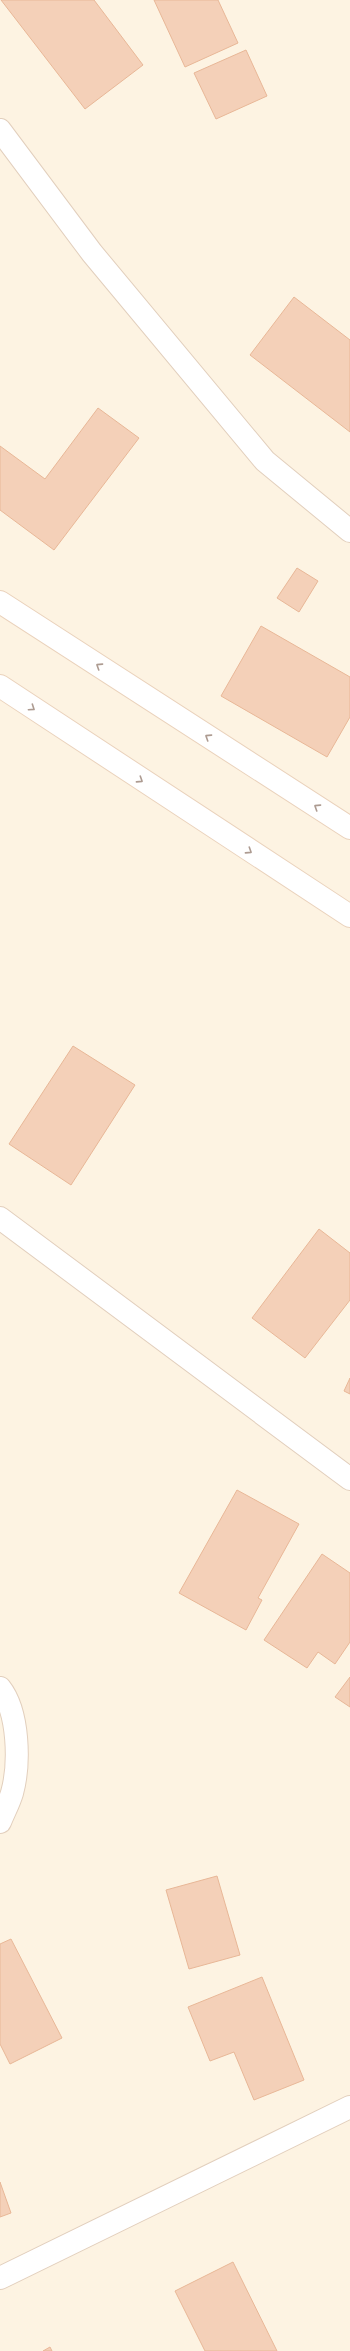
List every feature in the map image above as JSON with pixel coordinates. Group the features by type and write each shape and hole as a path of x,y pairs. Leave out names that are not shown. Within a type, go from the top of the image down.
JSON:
{"street":[{"path":"0,130 92,253 265,461 350,531"},
{"path":"0,602 350,828"},
{"path":"0,686 350,916"},
{"path":"0,1218 350,1479"},
{"path":"0,1688 8,1697 18,1745 12,1792 0,1822"},
{"path":"0,2278 350,2107"}],"building":[{"path":"1,0 94,0 143,65 85,109"},
{"path":"154,0 218,0 238,43 185,67"},
{"path":"246,50 267,96 216,119 194,73"},
{"path":"294,297 350,340 350,432 250,355"},
{"path":"98,408 139,438 54,550 0,510 0,446 45,479"},
{"path":"297,568 318,581 299,612 277,598"},
{"path":"261,626 350,677 350,717 327,757 221,696"},
{"path":"73,1046 135,1085 71,1185 9,1144"},
{"path":"319,1229 350,1253 350,1300 305,1358 252,1318"},
{"path":"350,1378 350,1394 344,1391"},
{"path":"237,1490 299,1524 258,1598 262,1600 246,1630 179,1593"},
{"path":"322,1554 350,1573 350,1642 335,1664 318,1652 307,1668 264,1640"},
{"path":"350,1677 350,1707 335,1697"},
{"path":"217,1876 240,1955 189,1969 166,1890"},
{"path":"11,1939 62,2038 10,2064 0,2044 0,1944"},
{"path":"262,1977 304,2080 254,2100 234,2052 210,2061 188,2007"},
{"path":"0,2182 11,2213 0,2217"},
{"path":"233,2262 277,2351 205,2351 175,2291"},
{"path":"50,2347 52,2351 43,2351"}]}
